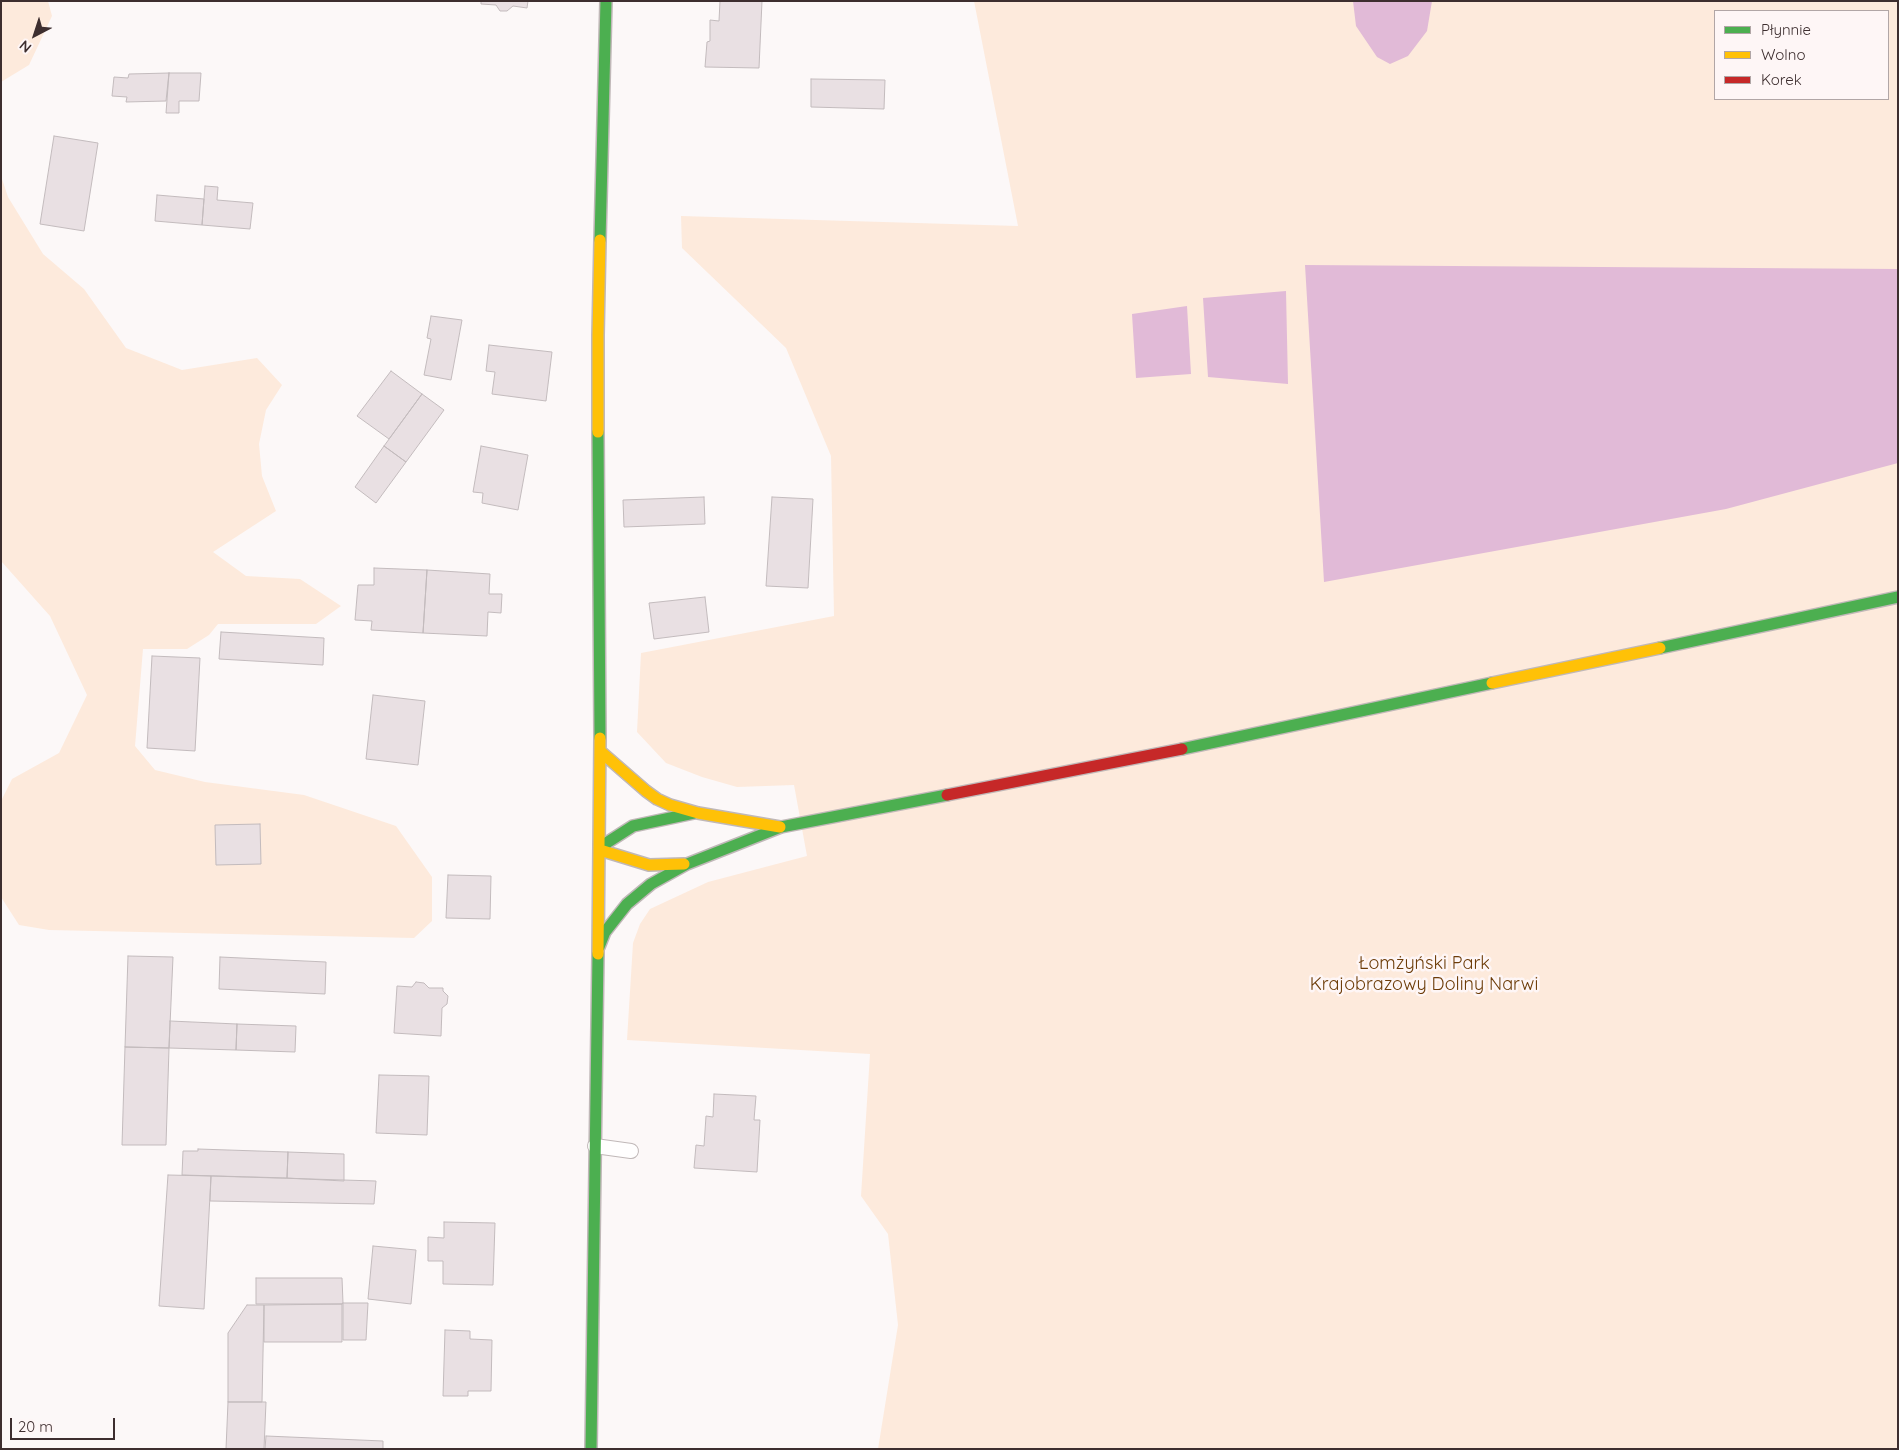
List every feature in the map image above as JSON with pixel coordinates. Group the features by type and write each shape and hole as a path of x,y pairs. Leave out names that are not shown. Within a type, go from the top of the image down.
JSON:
{"street":[{"path":"591,1449 600,850 598,335 606,1"},
{"path":"598,949 605,932 627,904 651,884 687,864 781,827 1119,762 1731,634 1898,597"},
{"path":"600,751 657,799 698,813 781,827"},
{"path":"600,850 608,842 633,826 698,813"},
{"path":"600,850 649,865 687,864"}],"lane":[{"path":"595,1146 631,1151"}],"green space":[{"path":"1,1 48,1 52,16 29,65 1,82"},
{"name":"Łomżyński Park Krajobrazowy Doliny Narwi","path":"974,1 1898,1 1898,1449 878,1449 898,1325 888,1234 861,1196 870,1054 627,1040 633,943 640,924 650,909 708,882 807,856 794,785 737,787 702,777 666,763 637,732 641,653 834,616 831,456 786,348 682,248 681,216 1018,226"},
{"path":"1,176 8,197 43,254 84,289 126,348 182,370 257,358 282,385 266,410 259,444 262,476 276,511 213,552 246,576 300,579 341,606 316,624 218,624 209,635 187,649 143,649 135,746 155,770 205,782 304,795 396,826 432,877 432,921 414,938 49,930 19,925 1,897 1,801 12,779 59,753 87,695 50,616 1,561"}],"shaded area":[{"path":"1353,1 1432,1 1427,31 1408,56 1390,64 1377,57 1356,26"},
{"path":"1305,265 1898,269 1898,463 1726,509 1324,582"},
{"path":"1286,291 1288,384 1208,377 1203,298"},
{"path":"1187,306 1191,374 1136,378 1132,314"}],"building":[{"path":"481,1 528,1 527,8 513,6 507,11 500,11 496,5 481,4"},
{"path":"720,1 762,1 759,68 705,67 707,42 710,41 710,20 719,21"},
{"path":"169,73 201,73 199,101 179,101 179,113 166,113"},
{"path":"169,73 166,101 126,102 127,97 112,96 114,77 128,78 129,74"},
{"path":"811,79 885,80 884,109 811,107"},
{"path":"54,136 98,143 84,231 40,224"},
{"path":"205,186 218,187 217,200 253,203 250,229 202,225"},
{"path":"157,195 204,199 202,225 155,221"},
{"path":"431,316 462,320 451,380 424,375 431,339 427,338"},
{"path":"489,345 552,352 546,401 492,394 495,372 486,371"},
{"path":"391,371 422,394 389,439 357,416"},
{"path":"422,394 444,410 406,462 384,446"},
{"path":"384,446 406,462 376,503 355,487"},
{"path":"481,446 528,455 518,510 482,503 483,493 473,492"},
{"path":"704,497 705,524 624,527 623,500"},
{"path":"772,497 813,499 808,588 766,586"},
{"path":"374,568 427,570 423,633 371,630 372,621 355,620 358,585 374,585"},
{"path":"427,570 490,574 489,594 502,594 501,613 488,612 487,636 423,633"},
{"path":"705,597 709,632 654,639 649,603"},
{"path":"221,632 324,638 323,665 219,659"},
{"path":"152,656 200,658 195,751 147,748"},
{"path":"373,695 425,701 418,765 366,759"},
{"path":"260,824 261,864 216,865 215,825"},
{"path":"448,875 491,876 490,919 446,918"},
{"path":"128,956 173,957 169,1048 125,1047"},
{"path":"220,957 326,962 325,994 219,989"},
{"path":"416,982 424,983 429,988 443,988 443,991 448,996 447,1004 442,1008 441,1036 394,1033 397,986 412,987"},
{"path":"170,1021 237,1024 236,1050 169,1048"},
{"path":"237,1024 296,1026 295,1052 236,1050"},
{"path":"125,1047 169,1048 166,1145 122,1145"},
{"path":"379,1075 429,1076 427,1135 376,1133"},
{"path":"714,1094 756,1096 754,1120 760,1120 757,1172 694,1168 696,1145 704,1146 706,1116 713,1117"},
{"path":"198,1149 288,1152 287,1178 182,1175 183,1151 198,1151"},
{"path":"288,1152 344,1154 344,1181 287,1178"},
{"path":"168,1175 211,1176 204,1309 159,1306"},
{"path":"211,1176 376,1181 374,1204 210,1201"},
{"path":"444,1222 495,1223 493,1285 443,1284 443,1261 428,1261 428,1237 444,1238"},
{"path":"373,1246 416,1250 411,1304 368,1299"},
{"path":"256,1278 342,1278 343,1303 256,1304"},
{"path":"343,1303 368,1303 366,1340 343,1340"},
{"path":"342,1304 342,1342 264,1342 264,1305"},
{"path":"247,1305 264,1305 262,1402 228,1402 228,1333"},
{"path":"445,1330 470,1331 470,1339 492,1340 491,1391 468,1391 468,1396 443,1396"},
{"path":"228,1402 266,1402 264,1449 226,1449"},
{"path":"266,1436 383,1441 383,1449 265,1449"}],"traffic: fast":[{"path":"600,240 606,1"},
{"path":"598,432 600,738"},
{"path":"1660,648 1898,597"},
{"path":"1182,749 1492,683"},
{"path":"599,947 605,932 627,904 651,884 687,864 781,827 947,795"},
{"path":"600,850 608,842 633,826 694,813"},
{"path":"591,1449 598,954"}],"traffic: slow":[{"path":"598,432 600,240"},
{"path":"1492,683 1660,648"},
{"path":"598,954 600,738"},
{"path":"600,751 646,791 670,805 698,813 780,827"},
{"path":"600,850 649,865 684,864"}],"traffic: jam":[{"path":"947,795 1182,749"}]}
